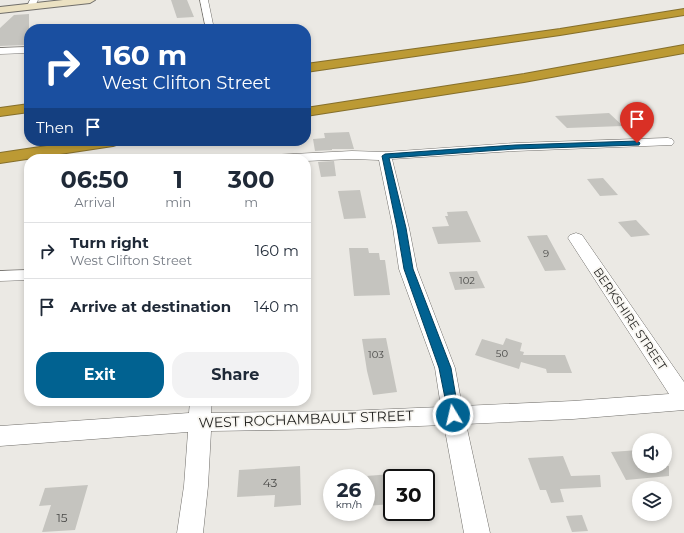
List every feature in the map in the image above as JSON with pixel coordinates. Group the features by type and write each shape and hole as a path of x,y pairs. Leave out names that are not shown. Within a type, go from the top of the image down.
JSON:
{"highway":[{"path":"311,67 567,31 684,12"},
{"path":"311,111 524,78 684,49"},
{"path":"0,112 24,109"},
{"path":"27,154 80,146"},
{"path":"0,158 24,154"}],"main road":[{"path":"0,13 33,3 90,0"},
{"path":"0,9 17,8"}],"street":[{"path":"204,0 209,24"},
{"path":"0,51 24,50"},
{"path":"311,157 352,155 385,156 515,147 668,142"},
{"path":"385,156 402,228 408,269 445,368 477,533"},
{"name":"BERKSHIRE STREET","path":"576,238 684,400"},
{"path":"0,276 24,275"},
{"name":"WEST ROCHAMBAULT STREET","path":"0,436 200,411 345,420 573,410 684,400"},
{"path":"190,533 196,486 200,411"}],"building":[{"path":"171,0 187,0 194,17 177,18"},
{"path":"29,14 29,24 24,24 24,45 0,46 0,28 14,15"},
{"path":"609,113 623,126 567,128 555,116"},
{"path":"349,132 354,149 315,151 313,139 325,138 324,133"},
{"path":"334,161 336,176 321,177 318,162"},
{"path":"603,178 618,195 600,196 587,179"},
{"path":"360,190 366,218 344,219 338,191"},
{"path":"467,211 481,242 438,244 432,227 449,226 445,216 448,216 447,212"},
{"path":"636,220 650,235 631,237 618,222"},
{"path":"547,235 566,270 545,271 527,236"},
{"path":"349,248 368,248 369,253 379,253 380,260 385,260 390,295 354,296"},
{"path":"477,271 485,288 455,290 449,272"},
{"path":"386,338 397,392 373,395 367,371 362,339"},
{"path":"506,338 522,343 520,351 524,352 523,355 565,355 572,373 547,373 546,369 521,362 519,369 475,355 482,339 503,345"},
{"path":"632,450 632,473 669,473 669,476 626,480 611,452"},
{"path":"563,456 571,476 600,475 601,487 560,489 564,502 551,503 546,490 540,490 528,458"},
{"path":"300,466 301,505 274,507 275,495 237,497 239,470"},
{"path":"375,475 383,475 383,505 375,505"},
{"path":"88,485 75,530 42,532 51,505 39,506 45,488"},
{"path":"582,515 588,531 572,532 566,516"}],"route":[{"path":"453,415 445,368 408,269 402,228 385,156 515,147 637,143"}]}
